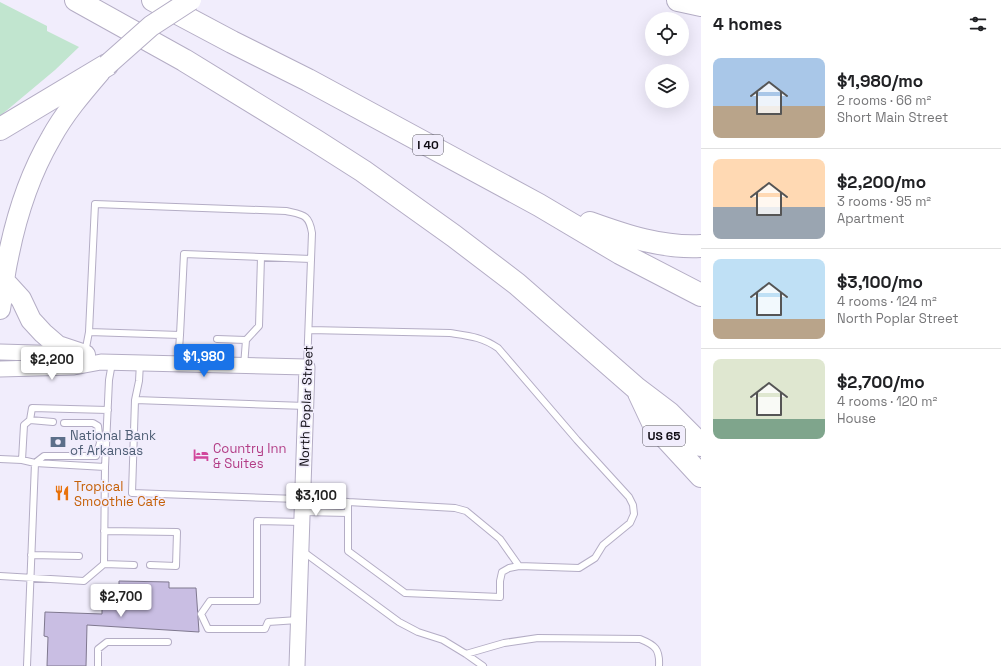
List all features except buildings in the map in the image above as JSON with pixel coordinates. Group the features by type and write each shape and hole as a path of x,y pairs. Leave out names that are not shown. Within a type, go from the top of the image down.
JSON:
{"highway":[{"path":"76,0 184,60 363,171 454,236 517,284 636,388 669,413 701,444"},
{"name":"I 40","path":"153,0 308,80 539,205 620,253 701,296"},
{"path":"678,0 701,5"},
{"path":"0,129 107,64"},
{"path":"539,205 637,239 668,246 701,246"},
{"name":"US 65","path":"636,388 654,425 701,476"}],"main road":[{"path":"0,309 2,280 7,259 6,240 24,201 38,163 51,137 75,101 107,64 151,26 191,0"},
{"path":"2,280 21,299 31,320 58,346 99,360"}],"street":[{"path":"0,352 140,363 307,367"},
{"path":"0,369 74,367 99,360"},
{"name":"North Poplar Street","path":"297,666 307,367"}],"lane":[{"name":"North Poplar Street","path":"89,332 95,204 286,211 308,218 311,225 312,233 307,367"},
{"path":"178,364 184,254 311,259"},
{"path":"244,366 246,340 259,326 261,257"},
{"path":"308,330 450,333 487,340 498,348 576,440 629,497 633,505 634,514 630,523 603,545 595,558 579,568 519,566 509,568 502,572 500,581 500,597 405,593 348,551 348,502"},
{"path":"104,564 105,467 109,380 99,360 89,332 180,335"},
{"path":"217,340 246,340"},
{"path":"140,363 139,381 135,400 132,493 302,511 348,513"},
{"path":"135,400 306,406"},
{"path":"22,460 24,425 30,420 32,408 108,410"},
{"path":"30,420 53,422"},
{"path":"27,666 35,463 44,456 96,456 100,442 98,426 92,423 64,422"},
{"path":"0,458 35,463 105,467"},
{"path":"298,620 268,622 265,629 208,629 201,614 210,601 257,601 257,522 338,500 348,502 455,508 466,511 500,539 519,566"},
{"path":"104,531 177,532 176,566 150,565"},
{"path":"301,550 399,622 418,632 443,640 483,666"},
{"path":"31,555 79,556"},
{"path":"0,576 84,581 104,564 134,565"},
{"path":"466,654 504,643 538,638 640,640 651,644 656,649 659,656 659,666"},
{"path":"98,666 98,649 107,642 168,642"}],"green space":[{"path":"0,2 47,26 47,31 79,47 55,70 0,116"}],"place":[{"name":"National Bank of Arkansas","path":"58,442"},
{"name":"Country Inn & Suites","path":"201,455"},
{"name":"Tropical Smoothie Cafe","path":"62,493"}]}
